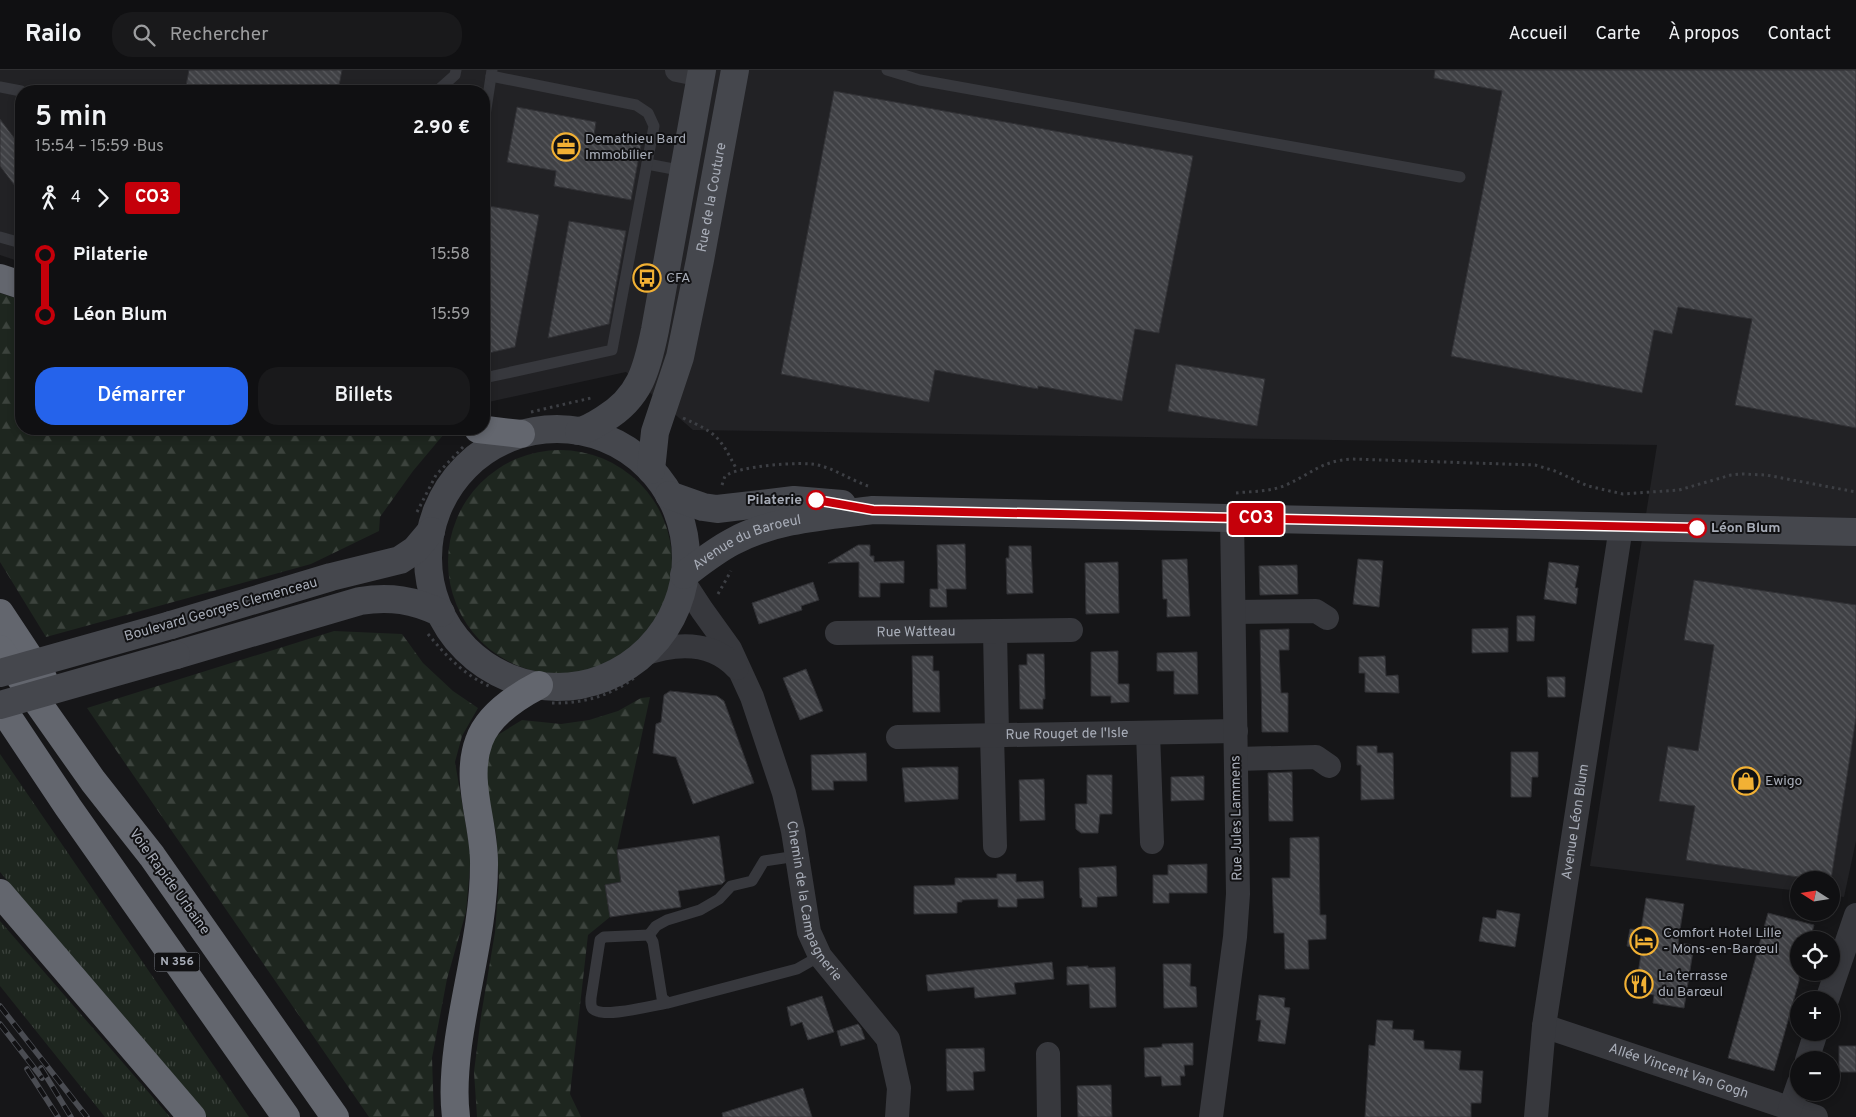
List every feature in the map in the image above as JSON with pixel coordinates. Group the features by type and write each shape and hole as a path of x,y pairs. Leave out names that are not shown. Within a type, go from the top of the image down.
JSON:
{"highway":[{"path":"0,278 15,283"},
{"path":"490,435 521,434"},
{"path":"0,613 121,792 152,856"},
{"name":"Voie Rapide Urbaine","path":"0,649 93,781 152,856 335,1117"},
{"path":"456,1117 456,1067 462,1011 476,940 484,872 482,831 473,770 475,753 485,727 494,717 528,691"},
{"name":"N 356","path":"0,705 68,807 286,1117"},
{"path":"0,723 68,807"},
{"path":"0,893 192,1117"}],"main road":[{"name":"Rue de la Couture","path":"651,470 655,432 682,348 735,70"},
{"path":"579,431 605,419 626,403 646,370 684,171 694,72"},
{"path":"550,429 579,431 600,436 619,444 651,470 669,495 679,516 684,539 684,578 672,616 641,664 622,669 599,680 528,691 526,683 503,674 481,662 458,640 433,622 434,594 429,552 423,525 463,470 474,459 492,447 521,434 550,429"},
{"name":"Avenue du Baroeul","path":"669,495 703,507 723,508 794,500 873,499 1233,506 1621,527 1856,532"},
{"name":"Avenue du Baroeul","path":"684,578 732,542 759,530 873,499"},
{"name":"Boulevard Georges Clemenceau","path":"0,673 171,625 331,577 400,560 415,550 423,525"},
{"name":"Boulevard Georges Clemenceau","path":"0,705 360,601 380,598 399,599 419,604 433,622"}],"street":[{"name":"Rue Jules Lammens","path":"1211,1117 1238,911 1233,506"},
{"name":"Avenue Léon Blum","path":"1536,1117 1544,1026 1621,527"},
{"name":"Chemin de la Campagnerie","path":"684,578 702,610 730,648 752,697 784,792 797,856 809,932 820,956 888,1039 899,1088 897,1117"},
{"path":"1234,612 1316,611 1327,618"},
{"name":"Rue Watteau","path":"837,633 1071,630"},
{"path":"995,631 995,846"},
{"name":"Chemin de la Campagnerie","path":"641,664 652,651 703,647 712,649 726,657 741,672"},
{"name":"Rue Rouget de l'Isle","path":"898,737 1236,731"},
{"path":"1148,733 1152,842"},
{"path":"1237,759 1316,757 1329,766"},
{"path":"1830,991 1856,915"},
{"name":"Allée Vincent Van Gogh","path":"1544,1026 1816,1117"},
{"path":"1048,1054 1050,1117"},
{"path":"1790,1109 1793,1101"}],"lane":[{"path":"443,85 454,75 456,70"},
{"path":"887,70 920,80 1460,178"},
{"path":"490,377 612,350 654,126 652,119 642,108 628,102 492,73"},
{"path":"0,87 15,90"},
{"path":"647,164 684,171"},
{"path":"0,237 15,241"},
{"path":"797,856 764,861 752,881 731,886 719,899 700,910 667,920 656,926 649,935 604,937 600,940 591,1005 594,1010 606,1013 668,1003 797,969 820,956"},
{"path":"649,935 653,942 662,998 668,1003"}],"path":[{"path":"423,525 422,500 436,475 473,435"},
{"path":"1233,506 1264,491 1279,488 1324,464 1351,459 1535,465 1555,471 1588,486 1623,494 1679,490 1731,475 1752,474 1856,492"},
{"path":"723,508 721,486 725,476 746,469 795,463 817,465 873,499"},
{"path":"702,610 713,601 737,561 738,553 732,542"},
{"path":"433,622 444,654 466,673 482,683 528,691 564,704 588,700 612,692 641,664"}],"shaded area":[{"path":"0,70 1856,70 1856,841 1844,897 1840,896 1840,871 1790,871 1790,890 1590,866 1657,445 693,430 626,372 490,402 490,85 15,85 15,260 0,255"}],"green space":[{"path":"0,293 15,298 15,435 443,435 413,471 380,517 379,531 311,564 46,637 0,562"},
{"path":"549,450 571,450 603,458 613,463 631,475 647,491 664,519 670,540 672,562 670,584 664,605 647,633 631,649 603,666 571,674 549,674 517,666 507,661 489,649 473,633 456,605 448,573 448,551 456,519 461,509 473,491 489,475 517,458"},
{"path":"334,631 402,634 423,663 453,691 478,708 462,736 455,762 471,855 466,912 447,979 432,1058 434,1117 369,1117 87,708"},
{"path":"650,697 617,850 621,882 605,885 610,917 588,935 570,1094 581,1117 477,1117 474,1072 495,932 499,880 496,833 485,783 485,759 496,736 522,720 561,724 589,720 618,711 641,698"},
{"path":"0,754 249,1117 207,1117 0,872"},
{"path":"0,921 170,1117 105,1117 0,986"}],"building":[{"path":"189,70 342,70 339,85 186,85"},
{"path":"1435,70 1856,70 1856,428 1735,405 1752,319 1678,307 1672,334 1654,330 1642,393 1451,356 1502,91 1434,78"},
{"path":"834,91 1193,156 1159,333 1135,329 1122,401 1038,386 1038,389 935,370 929,402 781,374"},
{"path":"517,107 596,122 594,136 641,145 631,200 554,186 556,171 507,162"},
{"path":"0,119 15,139 15,186 0,166"},
{"path":"490,206 539,215 515,347 490,353"},
{"path":"569,221 626,231 609,324 548,338"},
{"path":"1176,364 1265,379 1257,426 1168,411"},
{"path":"965,544 966,589 946,589 947,607 930,607 930,589 938,589 937,545"},
{"path":"858,545 870,545 870,556 874,556 874,562 904,561 904,583 880,583 880,597 859,597 859,562 828,563"},
{"path":"1009,546 1031,546 1033,593 1007,594 1006,558 1009,558"},
{"path":"1187,559 1190,616 1167,617 1167,599 1163,599 1162,560"},
{"path":"1358,559 1383,561 1379,607 1353,604"},
{"path":"1118,562 1119,613 1086,614 1085,563"},
{"path":"1549,562 1579,566 1575,588 1578,588 1576,604 1544,599"},
{"path":"1297,565 1298,594 1260,595 1259,566"},
{"path":"1694,580 1856,605 1856,718 1832,871 1790,871 1790,876 1686,860 1695,806 1659,801 1668,746 1698,751 1714,645 1684,640"},
{"path":"813,582 819,600 801,606 802,610 759,624 752,603"},
{"path":"1517,616 1535,616 1534,641 1517,641"},
{"path":"1508,628 1508,652 1472,653 1472,629"},
{"path":"1289,629 1289,650 1279,650 1281,693 1288,693 1288,732 1262,732 1260,630"},
{"path":"1118,651 1118,684 1129,684 1129,702 1111,703 1111,696 1091,696 1091,652"},
{"path":"1197,652 1198,694 1174,694 1174,671 1157,671 1157,653"},
{"path":"1027,654 1044,654 1045,699 1043,699 1043,709 1020,709 1019,665 1027,665"},
{"path":"912,656 933,656 933,671 939,671 940,712 913,712"},
{"path":"1385,656 1386,676 1398,675 1399,693 1365,692 1365,673 1359,673 1359,657"},
{"path":"806,669 823,711 800,720 783,678"},
{"path":"1547,677 1565,677 1565,697 1548,697"},
{"path":"670,691 717,696 724,701 754,783 693,804 676,757 653,753 656,724 661,722 664,695"},
{"path":"1357,746 1377,746 1377,753 1393,753 1394,799 1361,800 1361,765 1357,765"},
{"path":"1511,752 1538,752 1538,777 1532,777 1531,797 1511,797"},
{"path":"866,753 867,781 833,781 834,790 812,790 811,755"},
{"path":"958,767 958,799 905,802 902,768"},
{"path":"1292,772 1293,821 1269,821 1268,773"},
{"path":"1087,775 1112,775 1112,814 1100,814 1098,833 1081,833 1076,829 1075,804 1087,804"},
{"path":"1204,776 1204,800 1171,801 1171,777"},
{"path":"1044,779 1045,820 1020,821 1019,780"},
{"path":"719,836 725,881 722,884 678,891 681,907 610,917 605,885 621,882 617,850"},
{"path":"1319,837 1320,915 1326,915 1326,939 1308,940 1309,969 1285,969 1284,933 1274,933 1272,878 1290,878 1290,838"},
{"path":"1207,864 1207,893 1169,893 1169,903 1153,903 1153,875 1168,875 1168,865"},
{"path":"1116,866 1117,896 1097,897 1097,907 1082,907 1079,868"},
{"path":"997,874 1016,874 1016,882 1043,881 1044,898 1017,899 1017,907 998,907 998,899 962,900 962,902 957,902 957,913 914,914 914,886 955,885 955,878 997,878"},
{"path":"1646,898 1684,904 1678,943 1694,945 1684,1008 1653,1003 1654,995 1635,992 1642,948 1627,946 1630,929 1641,930"},
{"path":"1497,910 1520,914 1515,947 1479,941 1483,917 1496,919"},
{"path":"1768,913 1790,919 1790,921 1814,925 1812,931 1790,931 1790,981 1799,981 1796,991 1790,991 1790,1013 1774,1071 1728,1058"},
{"path":"1052,962 1054,979 1014,983 1016,994 975,998 974,987 928,991 926,975"},
{"path":"1163,964 1191,964 1190,986 1196,987 1197,1007 1164,1008"},
{"path":"1088,966 1088,968 1115,967 1116,1007 1090,1008 1089,984 1067,985 1067,967"},
{"path":"1259,995 1285,998 1284,1007 1290,1008 1285,1044 1258,1041 1261,1020 1256,1020"},
{"path":"822,996 834,1032 808,1040 802,1022 791,1026 787,1007"},
{"path":"1377,1020 1393,1021 1392,1029 1414,1030 1413,1040 1424,1041 1424,1049 1461,1051 1459,1070 1483,1071 1481,1103 1471,1103 1471,1117 1365,1117 1369,1045 1375,1046"},
{"path":"858,1024 865,1039 841,1046 837,1031"},
{"path":"1193,1043 1193,1065 1184,1065 1185,1076 1180,1076 1181,1085 1162,1086 1161,1076 1145,1077 1144,1048 1162,1047 1162,1044"},
{"path":"1839,1046 1856,1046 1856,1072 1840,1072"},
{"path":"984,1048 985,1071 973,1072 974,1090 947,1091 946,1049"},
{"path":"1111,1085 1112,1117 1078,1117 1077,1086"},
{"path":"803,1088 812,1117 723,1117 722,1113"}],"railway":[{"path":"0,1006 87,1117"},
{"path":"0,1024 42,1078"},
{"path":"41,1068 71,1117"},
{"path":"27,1069 58,1117"}],"bus line":[{"name":"CO3","path":"816,500 873,510 1697,528"}],"place":[{"name":"Demathieu Bard Immobilier","path":"566,147"},
{"name":"CFA","path":"647,278"},
{"name":"Pilaterie","path":"816,500"},
{"name":"Léon Blum","path":"1697,528"},
{"name":"Ewigo","path":"1746,781"},
{"name":"Comfort Hotel Lille - Mons-en-Barœul","path":"1644,941"},
{"name":"La terrasse du Barœul","path":"1639,984"}]}
